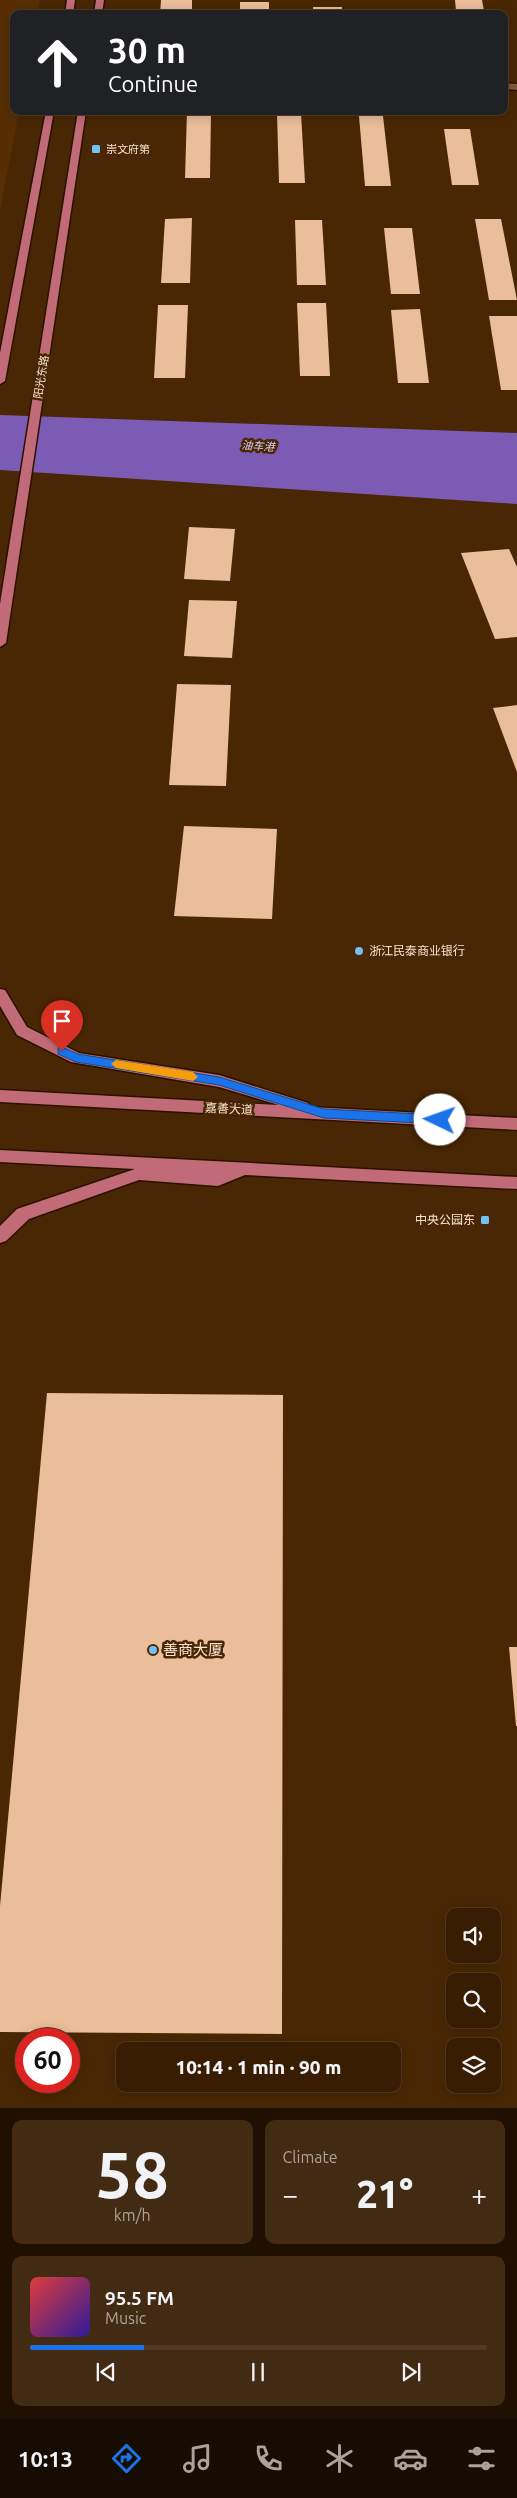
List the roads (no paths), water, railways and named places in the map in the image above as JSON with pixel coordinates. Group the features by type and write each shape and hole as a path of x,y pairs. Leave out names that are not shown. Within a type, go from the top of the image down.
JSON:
{"main road":[{"path":"0,381 49,115"},
{"name":"阳光东路","path":"0,643 81,115"},
{"path":"0,994 22,1031 76,1058 219,1081 324,1114"},
{"name":"嘉善大道","path":"0,1096 517,1124"},
{"path":"0,1156 517,1183"},
{"path":"0,1236 23,1214 139,1174 218,1180 244,1169"}],"water":[{"name":"油车港","path":"0,415 517,433 517,504 0,470"}],"place":[{"name":"崇文府第","path":"96,149"},
{"name":"浙江民泰商业银行","path":"359,951"},
{"name":"中央公园东","path":"485,1220"},
{"name":"善商大厦","path":"153,1650"}]}
